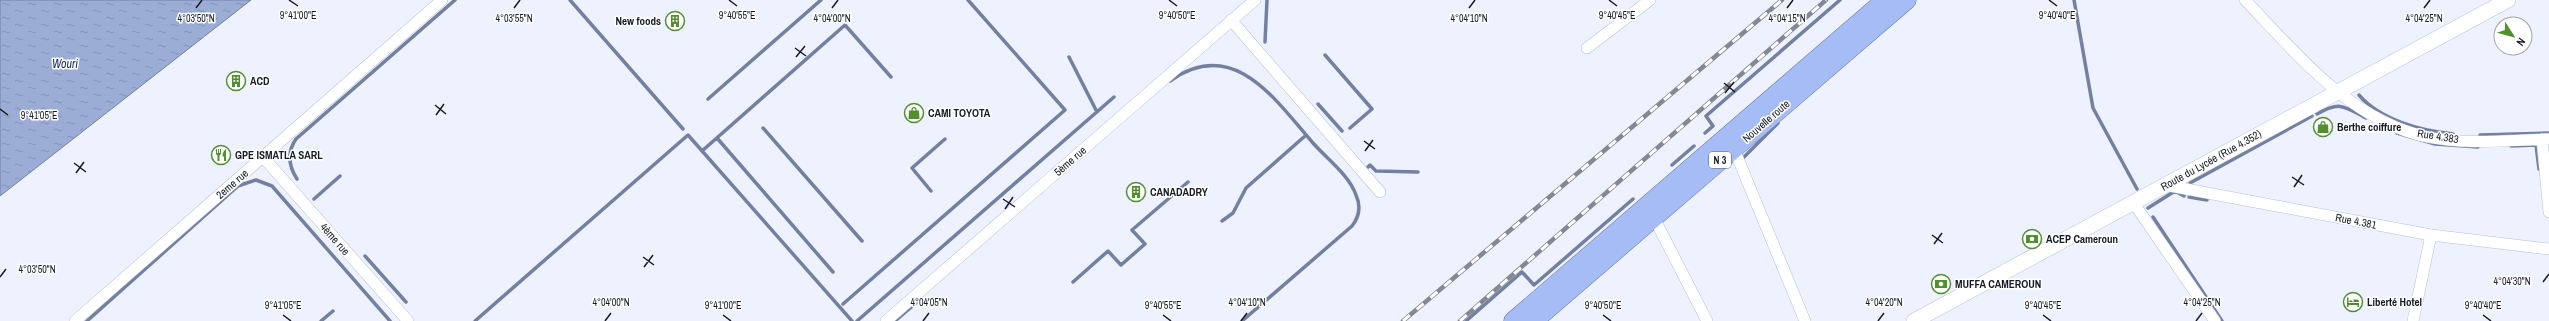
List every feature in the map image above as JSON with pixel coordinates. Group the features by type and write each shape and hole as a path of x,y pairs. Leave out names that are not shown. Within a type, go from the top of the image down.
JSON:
{"highway":[{"name":"Nouvelle route","path":"1534,321 1613,244 1885,0"},
{"name":"Nouvelle route","path":"1513,321 1613,244 1654,218 1907,0"}],"main road":[{"name":"Route du Lycée (Rue 4.352)","path":"1914,321 2502,1"}],"street":[{"name":"2eme rue","path":"75,321 442,0"},
{"name":"5ème rue","path":"886,321 1255,0"},
{"path":"1587,48 1650,0"},
{"name":"Rue 4.383","path":"2245,0 2337,92 2371,114 2406,131 2428,137 2473,141 2546,139"},
{"path":"1231,20 1380,192"},
{"path":"2546,139 2549,212"},
{"path":"1734,148 1805,321"},
{"name":"4ème rue","path":"263,157 408,321"},
{"name":"Rue 4.381","path":"2165,185 2431,235 2549,249"},
{"path":"2133,202 2215,321"},
{"path":"1654,218 1707,321"},
{"path":"2413,321 2431,235"}],"water":[{"name":"Wouri","path":"0,0 251,0 0,196"}],"waterway":[{"path":"297,179 290,164 291,149 296,139 455,0"},
{"path":"570,0 683,129"},
{"path":"708,99 821,0"},
{"path":"843,304 1065,110 968,0"},
{"path":"1265,42 1267,0"},
{"path":"1705,133 1713,126 1706,116 1840,0"},
{"path":"2074,0 2093,108 2137,189"},
{"path":"702,151 845,25 891,77"},
{"path":"1325,55 1372,109 1350,128"},
{"path":"1069,57 1097,112"},
{"path":"1170,81 1193,69 1214,65 1234,69 1252,79 1284,109 1313,143 1343,174 1353,188 1358,199 1358,211 1352,226 1242,321"},
{"path":"2359,95 2378,111 2402,123 2428,130 2453,134"},
{"path":"857,321 1114,97"},
{"path":"1318,104 1342,131"},
{"path":"2317,114 2331,107 2337,106 2352,110 2366,118"},
{"path":"2190,183 2312,116"},
{"path":"1741,160 1778,123"},
{"path":"763,128 862,241"},
{"path":"2397,133 2435,144 2478,147"},
{"path":"2480,135 2549,133"},
{"path":"475,321 688,135 852,321"},
{"path":"1222,221 1233,213 1246,188 1305,136"},
{"path":"717,138 833,272"},
{"path":"931,191 912,168 945,139"},
{"path":"2511,146 2536,145 2539,169"},
{"path":"1672,165 1694,146"},
{"path":"1368,167 1370,165 1376,171 1418,172"},
{"path":"314,199 340,176"},
{"path":"87,321 238,186 256,180 272,186 390,321"},
{"path":"1073,282 1108,251 1121,265 1145,244 1132,230 1188,182"},
{"path":"2148,208 2175,191 2184,196"},
{"path":"2189,197 2207,200"},
{"path":"1466,321 1522,272 1534,285 1633,199"},
{"path":"2153,217 2222,321"},
{"path":"365,256 406,302"},
{"path":"895,321 916,303"},
{"path":"321,321 333,311"}],"railway":[{"path":"1403,321 1782,0"},
{"path":"1460,321 1826,0"}],"place":[{"name":"New foods","path":"675,21"},
{"name":"ACD","path":"236,81"},
{"name":"CAMI TOYOTA","path":"914,113"},
{"name":"Berthe coiffure","path":"2323,127"},
{"name":"GPE ISMATLA SARL","path":"221,155"},
{"name":"CANADADRY","path":"1136,192"},
{"name":"ACEP Cameroun","path":"2032,239"},
{"name":"MUFFA CAMEROUN","path":"1941,284"},
{"name":"Liberté Hotel","path":"2353,302"}]}
